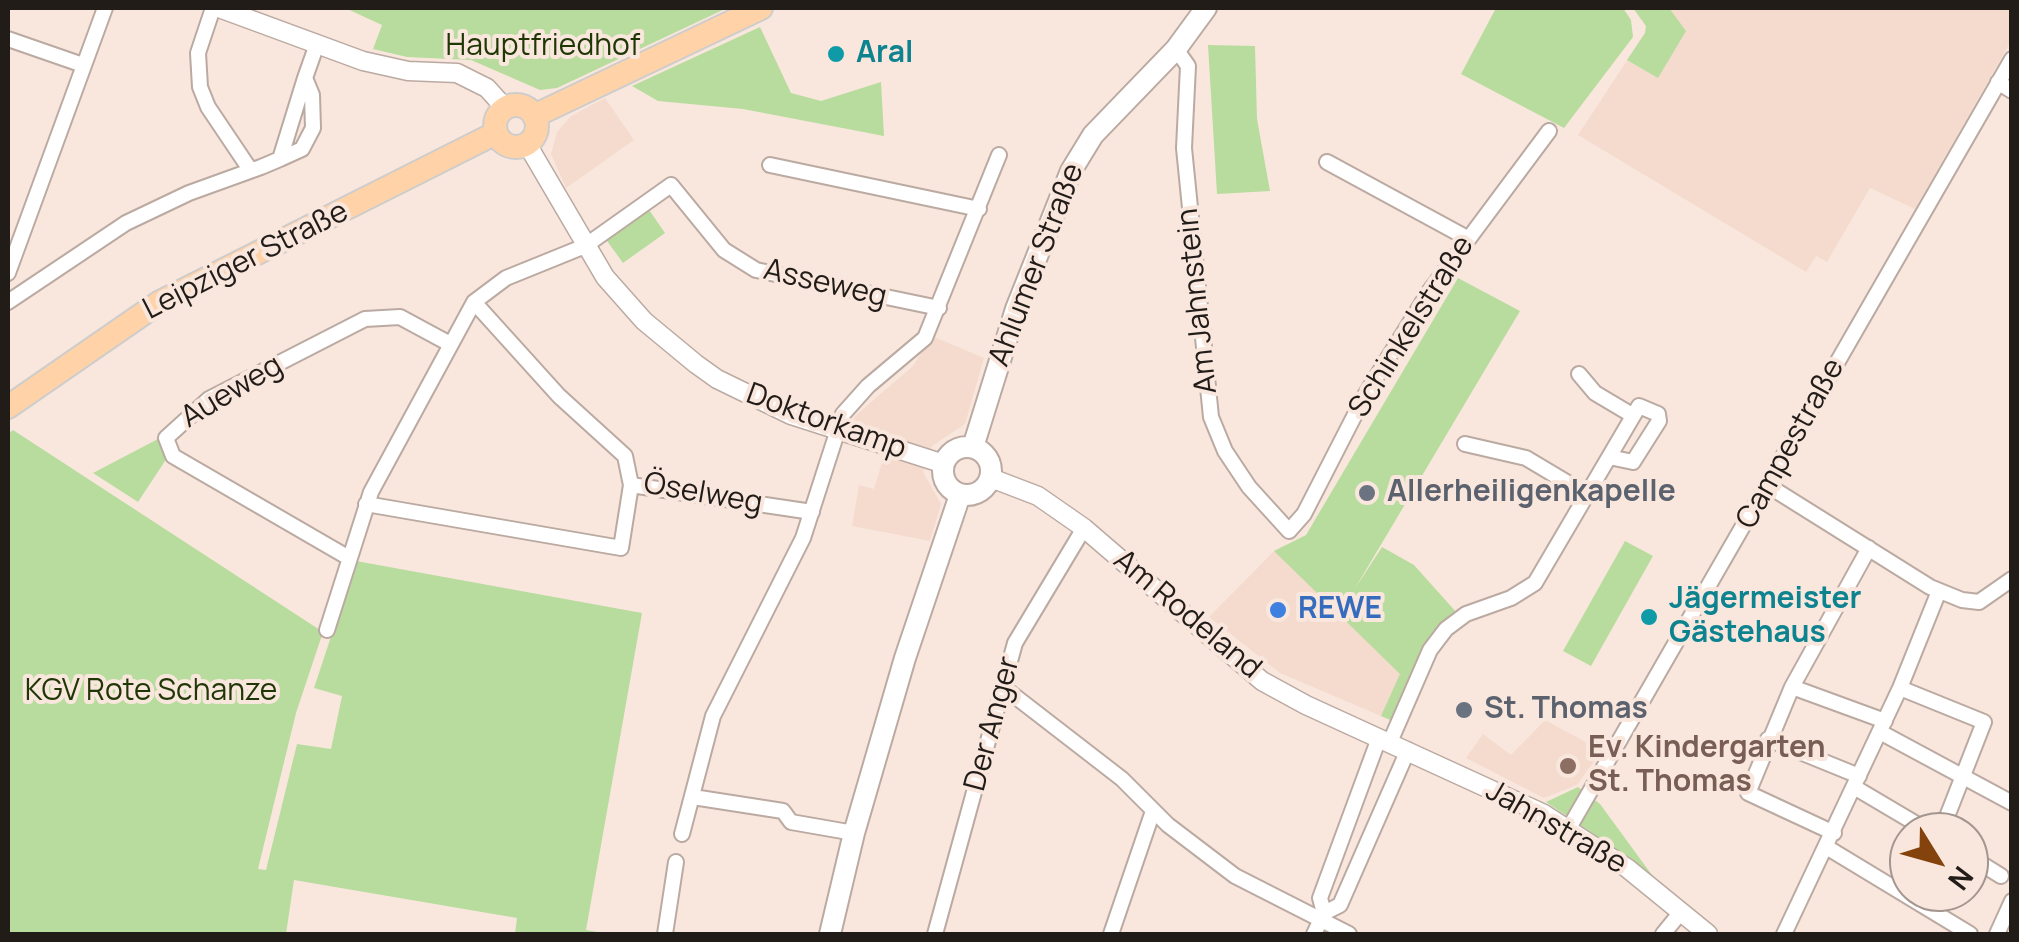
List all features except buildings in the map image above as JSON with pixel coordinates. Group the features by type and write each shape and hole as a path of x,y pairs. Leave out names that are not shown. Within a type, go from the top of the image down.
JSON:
{"main road":[{"path":"534,116 761,8"},
{"name":"Ahlumer Straße","path":"972,447 1030,268 1071,171 1104,122 1176,49 1206,8"},
{"path":"519,106 534,116 536,131 527,144 509,146 496,133 496,119 505,108 519,106"},
{"name":"Leipziger Straße","path":"8,407 160,302 496,133"},
{"path":"972,447 987,456 991,478 979,493 960,495 947,485 944,464 955,450 972,447"},
{"path":"830,934 854,833 960,495"}],"street":[{"path":"8,273 105,8"},
{"path":"249,168 208,107 200,87 198,54 218,8 316,44 408,71 457,73 487,88 505,108"},
{"path":"8,38 84,66"},
{"path":"280,159 316,44"},
{"name":"Am Jahnstein","path":"1176,49 1188,66 1184,148 1210,417 1225,451 1249,488 1289,531"},
{"name":"Campestraße","path":"1569,828 2012,59"},
{"path":"8,302 126,223 249,168 302,149 314,128 312,95 305,78"},
{"path":"1998,82 2012,91"},
{"name":"Schinkelstraße","path":"1289,531 1304,514 1396,344 1467,238 1549,131"},
{"name":"Doktorkamp","path":"527,144 585,246 644,321 716,379 790,415 944,464"},
{"path":"682,834 725,684 803,538 837,430 852,402 925,338 998,155"},
{"path":"1327,162 1467,238"},
{"path":"770,165 784,172 930,196 979,209"},
{"name":"Asseweg","path":"474,302 506,278 585,246 671,185 724,250 756,270 939,308"},
{"path":"327,630 366,504 474,302"},
{"name":"Öselweg","path":"474,302 559,396 625,456 631,485 812,512"},
{"name":"Aueweg","path":"349,558 173,456 166,438 169,431 209,400 365,319 400,317 450,344"},
{"path":"1579,374 1595,392 1632,416"},
{"path":"1319,923 1320,898 1384,740 1430,650 1446,628 1466,614 1511,598 1535,584 1638,406 1648,407 1659,421 1634,462 1609,457"},
{"path":"1465,444 1526,458 1588,495"},
{"name":"Am Rodeland","path":"991,478 1038,496 1084,528 1262,681 1384,740"},
{"path":"366,504 620,548 631,485"},
{"path":"1767,485 1939,591 1979,602 2012,579"},
{"name":"Der Anger","path":"935,934 1024,623 1084,528"},
{"path":"1834,833 1748,792 1792,688 1869,548"},
{"path":"1784,934 1828,848 1939,591"},
{"path":"1004,688 1122,779 1154,811 1235,876 1319,923 1349,934"},
{"path":"1792,688 1882,726 2012,803"},
{"path":"1900,688 1984,722 1949,812"},
{"path":"1768,739 1856,781 1901,812"},
{"name":"Jahnstraße","path":"1384,740 1569,828 1628,868 1708,934"},
{"path":"1319,923 1340,906 1408,750"},
{"path":"693,797 783,811 791,822 854,833"},
{"path":"1111,934 1154,811"},
{"path":"1828,848 1889,883"},
{"path":"665,934 676,862"},
{"path":"1989,868 2001,876"},
{"path":"1997,934 2012,901"},
{"path":"1663,934 1681,912"},
{"path":"1936,912 1970,934"}],"shaded area":[{"path":"1633,8 2011,8 2011,41 1915,209 1870,188 1827,262 1816,256 1806,272 1578,135 1645,33 1646,26"},
{"path":"605,98 634,140 566,188 551,154 557,132 571,116"},
{"path":"932,336 984,358 965,424 932,446 923,472 941,504 930,541 852,526 859,485 874,489 890,436 852,422 913,366"},
{"path":"1285,545 1408,673 1388,719 1280,673 1209,617 1274,551"},
{"path":"1545,720 1602,751 1577,785 1544,798 1466,758 1483,734 1511,755"}],"green space":[{"name":"Hauptfriedhof","path":"345,8 727,8 557,88 540,90 471,60 407,57 373,49 382,25"},
{"path":"1496,8 1623,8 1631,20 1633,37 1564,128 1461,74"},
{"path":"1633,8 1669,8 1686,31 1658,78 1627,60 1646,26"},
{"path":"760,27 791,93 821,101 881,82 884,136 743,109 658,101 632,86"},
{"path":"1208,45 1255,46 1257,119 1270,191 1217,194"},
{"path":"645,204 665,233 623,263 602,234"},
{"path":"1458,278 1520,311 1354,590 1382,547 1414,565 1457,613 1395,722 1381,716 1400,674 1274,551 1306,535"},
{"name":"KGV Rote Schanze","path":"13,430 323,632 296,713 258,869 266,870 297,744 331,749 342,696 314,688 356,561 642,613 586,930 609,934 515,934 517,918 294,880 286,934 8,934 8,434"},
{"path":"158,439 167,458 138,502 93,473"},
{"path":"1625,541 1653,556 1591,666 1563,651"},
{"path":"1578,787 1600,804 1660,886 1623,854 1546,802"}],"place":[{"name":"Aral","path":"836,54"},
{"name":"Allerheiligenkapelle","path":"1367,493"},
{"name":"REWE","path":"1278,610"},
{"name":"Jägermeister Gästehaus","path":"1649,617"},
{"name":"St. Thomas","path":"1464,710"},
{"name":"Ev. Kindergarten St. Thomas","path":"1568,766"}]}
